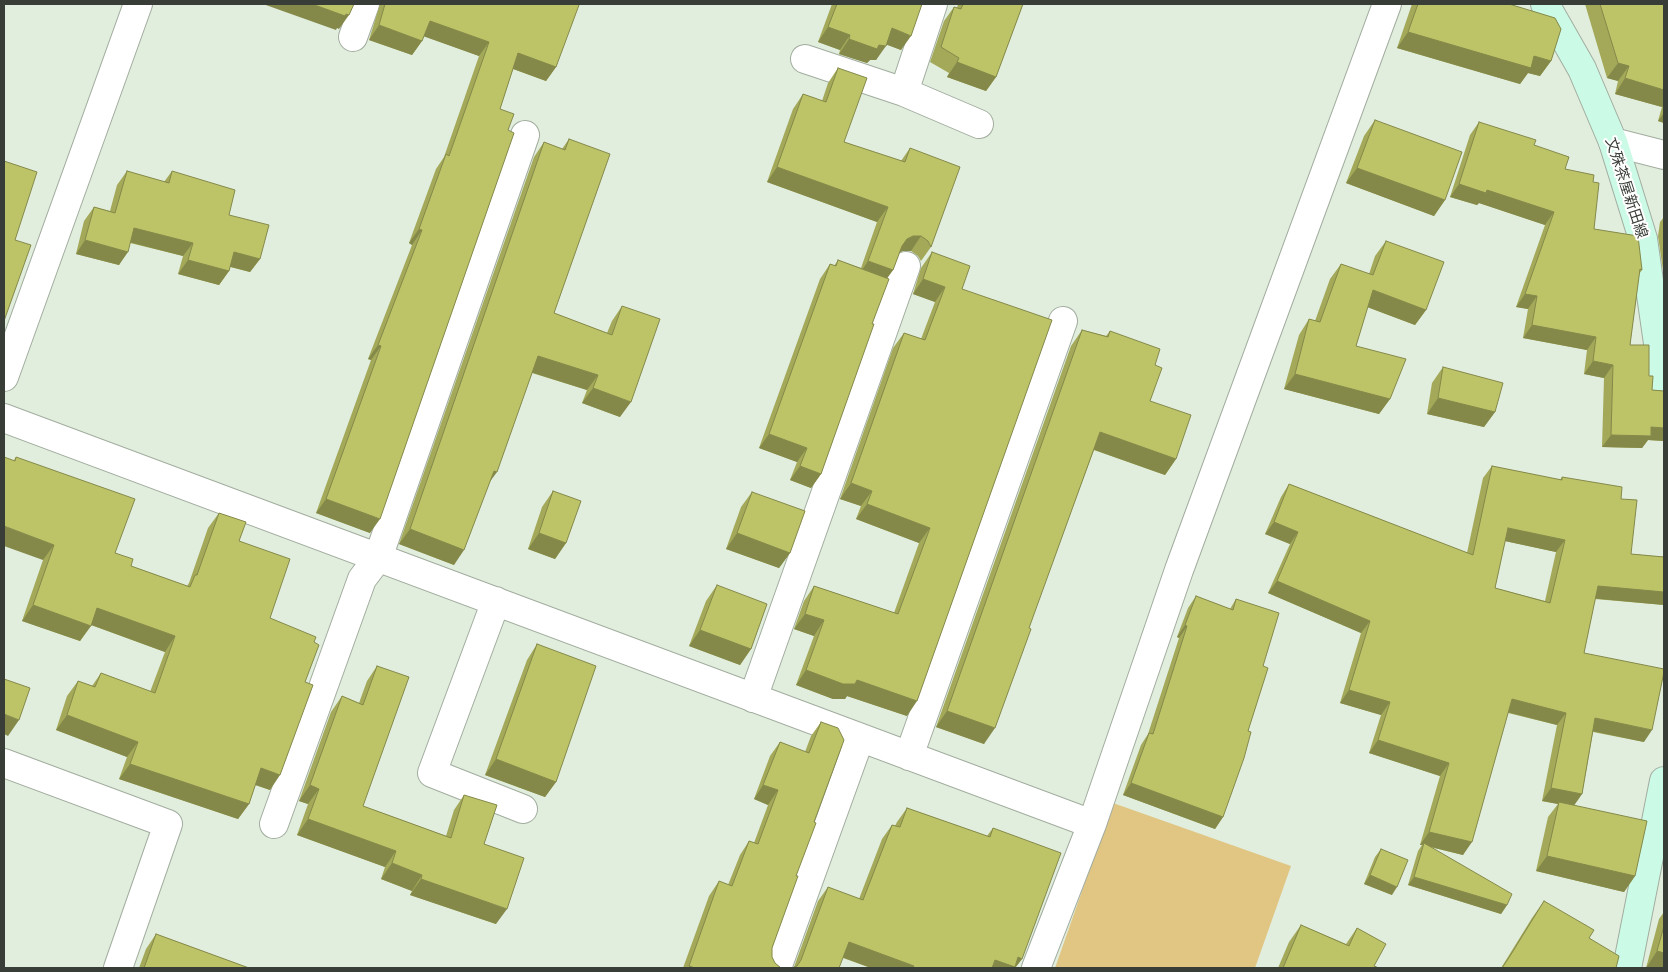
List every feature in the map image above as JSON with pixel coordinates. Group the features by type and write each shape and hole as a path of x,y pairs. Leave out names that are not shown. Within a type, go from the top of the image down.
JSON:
{"main road":[{"name":"文殊茶屋新田線","path":"1546,4 1582,69 1613,142 1643,239 1664,385"},
{"path":"1627,968 1664,781"}],"street":[{"path":"4,377 138,4"},
{"path":"353,37 365,4"},
{"path":"904,92 933,4"},
{"path":"1036,968 1092,824 1179,570 1387,4"},
{"path":"806,59 904,92 979,124"},
{"path":"274,824 362,579 378,558 525,135"},
{"path":"1613,142 1664,155"},
{"path":"753,698 906,266"},
{"path":"909,756 1063,321"},
{"path":"4,418 1092,824"},
{"path":"496,601 432,773 523,810"},
{"path":"777,968 860,738"},
{"path":"4,763 168,824 118,968"}],"shaded area":[{"path":"1113,803 1291,866 1255,968 1055,968"}],"building":[{"path":"312,4 354,4 349,15 346,14 345,16"},
{"path":"385,4 579,5 556,67 518,53 500,109 514,114 508,130 514,133 380,519 326,499 381,346 378,345 422,230 419,229 446,154 449,156 489,42 430,21 422,41 379,25"},
{"path":"837,4 922,4 911,36 892,28 886,46 879,45 877,49 849,39 850,35 828,27"},
{"path":"963,4 1023,4 996,77 957,62 959,58 941,47 954,7 961,9"},
{"path":"1418,4 1509,4 1555,18 1561,29 1551,61 1534,56 1531,68 1408,32"},
{"path":"1600,4 1664,4 1664,90 1625,78 1629,66 1618,63"},
{"path":"838,68 867,78 844,142 905,162 910,148 960,167 931,247 928,241 921,236 913,236 907,239 902,246 893,270 868,261 888,207 777,167 803,94 826,102"},
{"path":"1375,120 1462,152 1445,200 1357,168"},
{"path":"1479,122 1536,140 1534,145 1569,157 1565,169 1594,175 1593,182 1599,183 1594,229 1638,236 1642,270 1640,269 1630,345 1649,345 1649,376 1653,376 1652,390 1664,391 1664,428 1651,427 1651,436 1611,435 1613,365 1593,361 1596,337 1532,325 1537,296 1525,294 1554,212 1487,190 1486,193 1459,184"},
{"path":"569,139 610,154 554,313 612,335 622,306 660,319 631,402 593,388 598,375 538,356 497,472 494,471 464,550 410,529 544,142 565,150"},
{"path":"4,161 37,172 15,240 31,245 4,321"},
{"path":"127,171 169,183 172,171 235,190 229,215 269,225 260,259 234,252 229,271 188,260 193,243 134,228 128,252 85,240 94,207 115,213"},
{"path":"1386,241 1444,262 1426,310 1373,290 1356,346 1406,359 1390,399 1295,374 1309,319 1320,322 1341,264 1373,275"},
{"path":"932,252 970,266 962,289 1052,320 917,701 857,680 855,684 843,684 806,670 824,620 805,614 814,586 898,614 930,528 867,504 872,491 851,483 904,333 925,340 945,287 923,279"},
{"path":"838,260 889,279 821,474 800,466 807,448 769,434 830,264 836,266"},
{"path":"1082,330 1108,337 1110,331 1160,349 1155,365 1162,368 1150,401 1191,415 1176,459 1100,432 995,728 947,711"},
{"path":"1443,367 1503,383 1495,412 1438,398"},
{"path":"4,457 15,461 16,457 135,499 115,553 133,559 131,566 190,587 195,575 197,575 219,513 246,522 239,541 290,559 270,618 316,637 314,642 319,645 305,682 313,685 280,775 261,768 249,804 130,764 138,742 67,715 78,681 95,687 101,673 155,693 175,636 97,608 91,626 33,605 54,545 4,526"},
{"path":"1492,466 1562,480 1562,477 1622,487 1621,499 1637,500 1631,554 1664,557 1664,592 1598,586 1584,653 1664,669 1664,672 1652,730 1595,718 1582,794 1551,788 1566,713 1512,699 1472,842 1429,832 1449,763 1378,740 1390,702 1349,690 1370,621 1277,581 1298,532 1274,522 1289,484 1473,555","holes":["1508,528 1565,540 1550,603 1495,588"]},
{"path":"553,491 581,501 566,543 539,533"},
{"path":"752,492 805,511 790,553 737,533"},
{"path":"717,585 767,604 751,649 700,630"},
{"path":"1196,596 1233,610 1236,599 1279,613 1263,666 1268,668 1248,731 1251,732 1244,758 1223,817 1131,783 1149,733 1153,734 1187,626 1185,625"},
{"path":"537,644 596,666 556,782 496,759"},
{"path":"377,666 409,677 363,806 451,838 464,795 497,805 484,844 524,858 507,909 421,879 422,875 392,863 396,851 308,819 319,789 310,785 342,696 363,705"},
{"path":"4,679 30,688 19,720 4,714"},
{"path":"821,722 838,728 844,740 814,822 816,823 772,948 772,957 781,968 695,968 689,966 719,881 732,886 749,841 758,844 778,790 763,785 780,742 809,753"},
{"path":"1559,802 1647,821 1635,876 1547,856"},
{"path":"907,808 990,837 993,828 1061,853 1022,959 1018,957 1015,967 995,960 992,968 913,968 914,966 849,942 839,968 792,968 797,966 801,960 828,887 863,900 892,825 900,827"},
{"path":"1424,843 1512,894 1507,905 1414,877"},
{"path":"1381,849 1408,860 1397,887 1370,875"},
{"path":"1544,901 1594,930 1589,938 1619,956 1616,968 1502,968"},
{"path":"1301,925 1349,946 1357,928 1386,944 1374,966 1379,968 1283,968"},
{"path":"1664,926 1664,953 1657,951"},
{"path":"156,934 249,968 144,968"}]}
